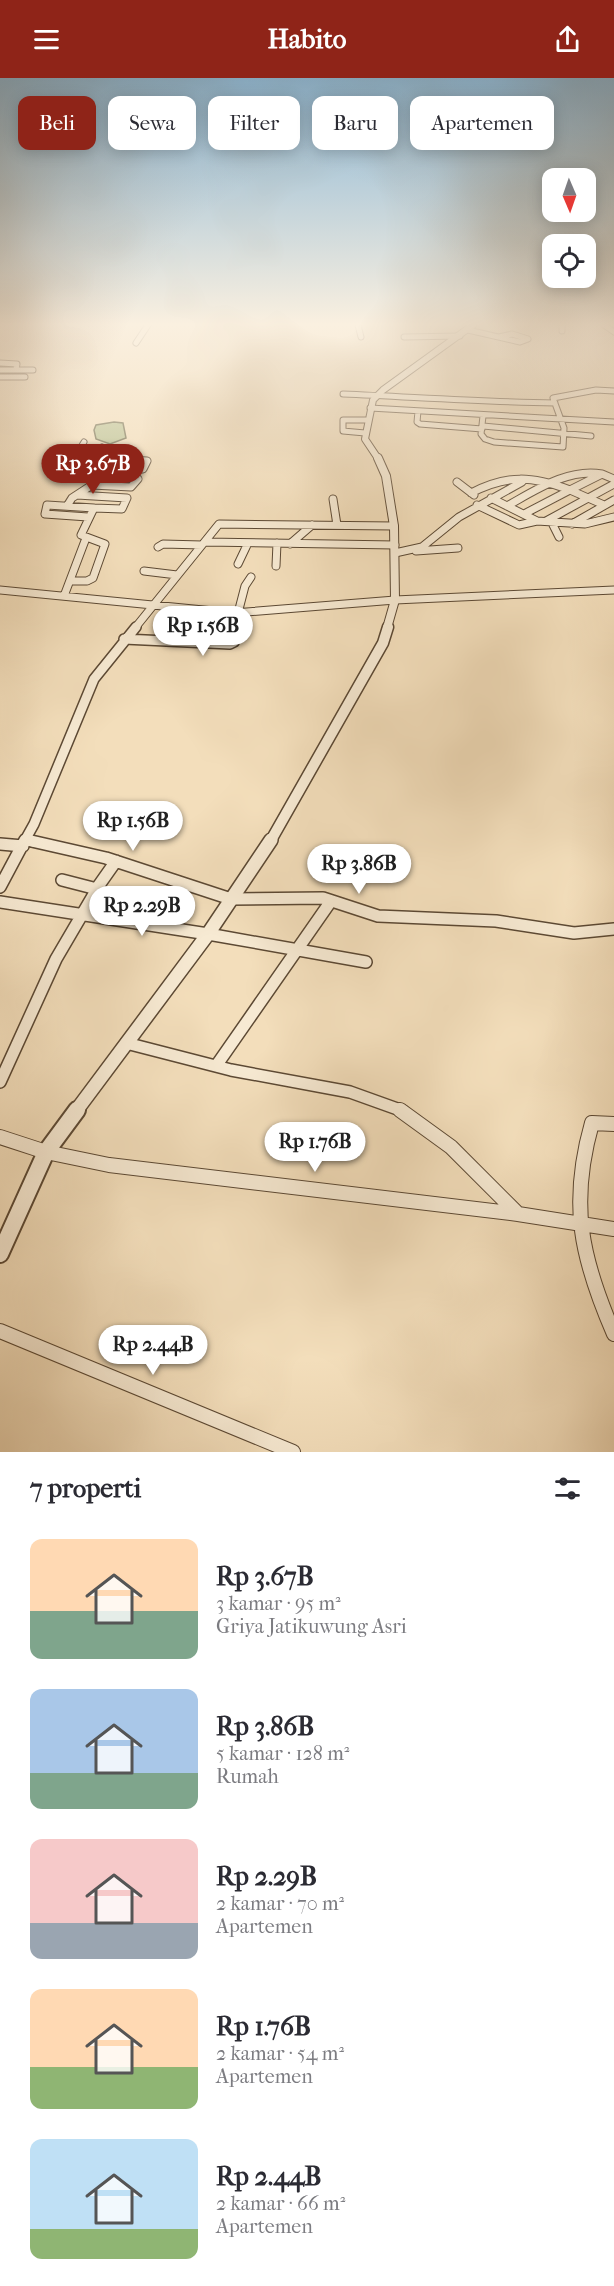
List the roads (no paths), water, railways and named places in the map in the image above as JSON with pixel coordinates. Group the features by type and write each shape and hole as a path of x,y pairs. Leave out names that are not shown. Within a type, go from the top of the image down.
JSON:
{"street":[{"path":"0,1254 46,1152 208,934 279,828 382,644 395,600 394,526 390,495 383,468 365,439 365,433 366,420 375,396 385,389"},
{"path":"483,416 482,437 494,442 563,447 562,420 554,398 596,390 614,391"},
{"path":"343,394 428,397 459,401 555,403"},
{"path":"457,413 459,401"},
{"path":"370,408 614,422"},
{"path":"418,411 417,422 420,424 591,436"},
{"path":"365,433 344,431 343,420 366,420"},
{"path":"72,459 84,442"},
{"path":"89,464 102,447"},
{"path":"72,459 72,463 111,467 143,469 147,461 116,457 111,467"},
{"path":"51,458 72,459"},
{"path":"86,473 99,465"},
{"path":"67,506 77,495 114,471 111,467"},
{"path":"507,506 552,482 588,472 614,479"},
{"path":"524,514 602,474"},
{"path":"92,485 131,487 135,486 138,479 106,476"},
{"path":"471,493 494,481 540,479 604,505"},
{"path":"408,552 422,547 459,517 480,504 526,481"},
{"path":"457,482 480,504 522,526 537,521 546,521 554,525 570,525 600,522 614,517"},
{"path":"546,521 614,484"},
{"path":"77,495 127,498 122,508 47,505 45,514 88,517"},
{"path":"491,498 537,521"},
{"path":"333,499 337,525"},
{"path":"570,525 614,500"},
{"path":"70,581 87,581 93,578 105,546 103,542 82,537 80,533 93,508"},
{"path":"0,887 3,877 24,843 94,679 220,523 394,526"},
{"path":"290,544 312,525"},
{"path":"554,525 559,537"},
{"path":"64,596 86,538"},
{"path":"238,564 248,543"},
{"path":"158,547 163,544 277,543 395,549 408,552 458,548"},
{"path":"276,566 277,543"},
{"path":"144,571 177,575"},
{"path":"124,639 230,644 234,642 236,613 245,586 251,577"},
{"path":"0,590 236,613 395,600 614,590"},
{"path":"0,844 24,843 116,861 231,899 317,898 378,916 496,921 574,933 614,929"},
{"path":"0,1082 5,1055 81,913 116,861"},
{"path":"62,880 97,888"},
{"path":"216,1066 331,901"},
{"path":"0,902 81,913 366,962"},
{"path":"126,1043 216,1066 332,1089 380,1102 405,1113 476,1170 518,1214"},
{"path":"614,1124 592,1122 580,1178 580,1222 592,1276 614,1334"},
{"path":"0,1137 46,1152 109,1165 518,1214 614,1229"},
{"path":"0,1331 293,1452"}]}
